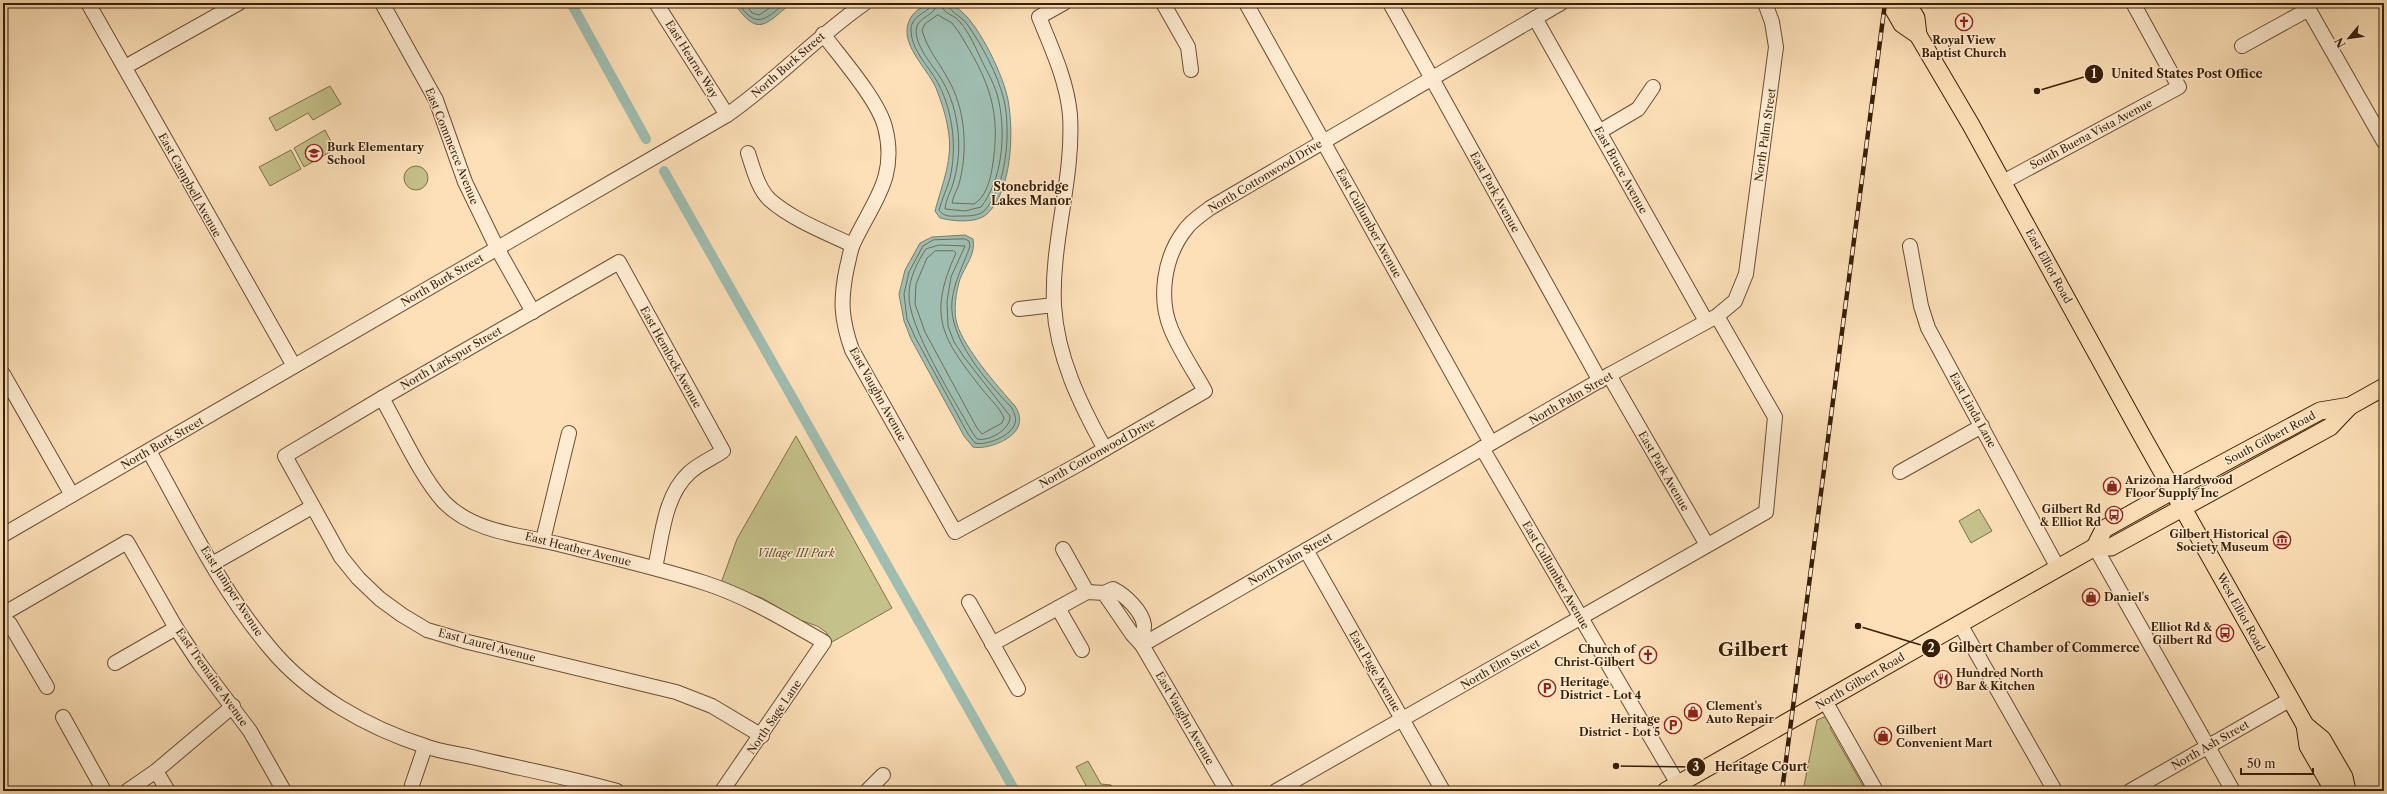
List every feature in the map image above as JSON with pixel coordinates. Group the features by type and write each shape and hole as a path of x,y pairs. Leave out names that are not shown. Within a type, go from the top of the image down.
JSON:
{"main road":[{"name":"East Elliot Road","path":"1890,3 1902,24 1918,35"},
{"name":"East Elliot Road","path":"1907,3 1916,18 1918,35 2003,182 2177,499"},
{"name":"South Gilbert Road","path":"2177,499 2320,411 2350,406 2384,387"},
{"name":"North Gilbert Road","path":"1672,788 2095,547 2111,547 2177,499"},
{"name":"West Elliot Road","path":"2177,499 2291,699 2305,725 2308,746 2331,786 2336,791"},
{"name":"West Elliot Road","path":"2305,725 2322,739 2344,777 2347,791"}],"street":[{"name":"East Campbell Avenue","path":"88,3 294,366"},
{"path":"125,67 239,3"},
{"name":"East Commerce Avenue","path":"382,3 436,100 465,182 497,248 533,312"},
{"name":"East Hearne Way","path":"656,3 727,115"},
{"name":"North Burk Street","path":"3,535 727,115 759,93 823,34 865,3"},
{"path":"1064,3 1039,17 1063,81 1070,114 1070,154 1054,278 1054,305 1061,348 1071,382 1083,409 1105,449"},
{"path":"1164,3 1188,47 1191,70"},
{"name":"East Cullumber Avenue","path":"1246,3 1324,142 1672,788"},
{"name":"East Park Avenue","path":"1390,3 1432,79 1605,378 1707,545"},
{"name":"North Cottonwood Drive","path":"955,532 1105,449 1205,391 1171,329 1163,304 1165,279 1168,267 1184,230 1210,208 1561,3"},
{"name":"North Palm Street","path":"1142,645 1711,318 1735,301 1746,274 1776,47 1772,22 1765,3"},
{"name":"South Buena Vista Avenue","path":"2003,182 2179,87 2133,3"},
{"path":"2242,46 2307,6 2384,142"},
{"name":"East Bruce Avenue","path":"1535,18 1599,132 1711,318 1775,417 1766,512"},
{"name":"East Vaughn Avenue","path":"823,34 876,106 885,126 889,150 888,175 852,245 842,290 841,308 845,329 852,350 955,532"},
{"path":"1599,132 1638,109 1653,87"},
{"path":"748,153 756,178 770,200 805,222 852,245"},
{"name":"East Linda Lane","path":"1910,246 1923,317 2058,568"},
{"name":"North Larkspur Street","path":"285,456 382,398 618,262"},
{"name":"East Hemlock Avenue","path":"618,262 723,452 689,473 677,489 668,507 655,568"},
{"path":"1019,309 1054,305"},
{"path":"3,374 72,495"},
{"name":"East Heather Avenue","path":"382,398 430,484 444,502 465,518 492,530 543,540 655,568 737,595 759,604 824,642"},
{"path":"1900,472 1982,426"},
{"path":"543,540 569,433"},
{"name":"East Juniper Avenue","path":"149,451 212,564 248,620 266,643 302,680 333,702 377,727 425,747 617,791"},
{"name":"East Laurel Avenue","path":"285,456 341,557 358,578 380,599 427,630 468,642 676,692 712,706 762,736"},
{"path":"212,564 312,507"},
{"name":"North Elm Street","path":"1276,791 1766,512"},
{"name":"East Tremaine Avenue","path":"3,614 127,542 176,628 199,663 233,706 250,731 284,791"},
{"path":"2095,547 2233,791"},
{"path":"992,644 1087,592 1063,549"},
{"name":"East Page Avenue","path":"1306,550 1443,791"},
{"name":"East Vaughn Avenue","path":"1087,592 1104,593 1132,634 1142,645 1227,791"},
{"path":"969,602 1018,689"},
{"path":"1058,608 1082,650"},
{"path":"3,618 10,624 47,687"},
{"path":"1960,624 2055,791"},
{"path":"115,663 176,628"},
{"name":"North Sage Lane","path":"722,791 762,736 824,642"},
{"name":"North Ash Street","path":"2130,791 2291,699"},
{"path":"1825,701 1876,791"},
{"path":"127,791 156,771 233,706"},
{"path":"63,717 104,791"},
{"path":"413,791 412,785 425,747"},
{"path":"156,771 168,791"},
{"path":"868,791 883,775"}],"green space":[{"path":"330,86 341,104 313,120 308,113 276,131 269,118"},
{"path":"325,130 335,149 304,167 294,148"},
{"path":"291,150 301,169 270,186 259,167"},
{"path":"416,166 425,169 428,178 425,187 416,190 407,187 404,178 407,169"},
{"name":"Village III Park","path":"796,436 892,608 832,642 826,632 817,626 800,620 762,598 721,583 737,539"},
{"path":"1979,509 1992,531 1971,543 1959,521"},
{"path":"1824,717 1830,718 1835,725 1830,728 1866,791 1803,791 1817,720"},
{"path":"1088,761 1101,784 1111,785 1115,791 1089,791 1076,767"}],"water":[{"path":"734,3 791,3 774,18 761,24 755,24 742,13"},
{"path":"946,3 954,6 969,19 983,40 1002,79 1006,90 1010,113 1011,144 1002,191 995,204 987,214 977,219 964,221 940,218 935,211 948,161 948,129 945,113 936,88 914,54 907,36 907,26 914,13 922,7 931,4"},
{"path":"965,235 973,239 974,244 972,255 960,279 957,290 955,307 957,324 961,334 974,355 1015,406 1020,419 1017,429 1007,439 986,447 973,447 964,436 911,339 904,321 899,294 905,270 920,243 932,237"}],"waterway":[{"path":"571,3 646,139"},
{"path":"664,171 1015,791"}],"railway":[{"path":"1782,791 1885,3"}],"place":[{"name":"Royal View Baptist Church","path":"1964,22"},
{"name":"United States Post Office","path":"2037,91"},
{"name":"Burk Elementary School","path":"314,153"},
{"name":"Arizona Hardwood Floor Supply Inc","path":"2112,486"},
{"name":"Gilbert Rd & Elliot Rd","path":"2114,515"},
{"name":"Gilbert Historical Society Museum","path":"2282,540"},
{"name":"Daniel's","path":"2091,597"},
{"name":"Gilbert Chamber of Commerce","path":"1858,626"},
{"name":"Elliot Rd & Gilbert Rd","path":"2225,633"},
{"name":"Church of Christ-Gilbert","path":"1648,655"},
{"name":"Hundred North Bar & Kitchen","path":"1943,679"},
{"name":"Heritage District - Lot 4","path":"1547,688"},
{"name":"Clement's Auto Repair","path":"1693,712"},
{"name":"Heritage District - Lot 5","path":"1673,725"},
{"name":"Gilbert Convenient Mart","path":"1883,736"},
{"name":"Heritage Court","path":"1616,766"}],"district":[{"name":"Stonebridge Lakes Manor","path":"1031,194"},
{"name":"Gilbert","path":"1753,649"}]}
